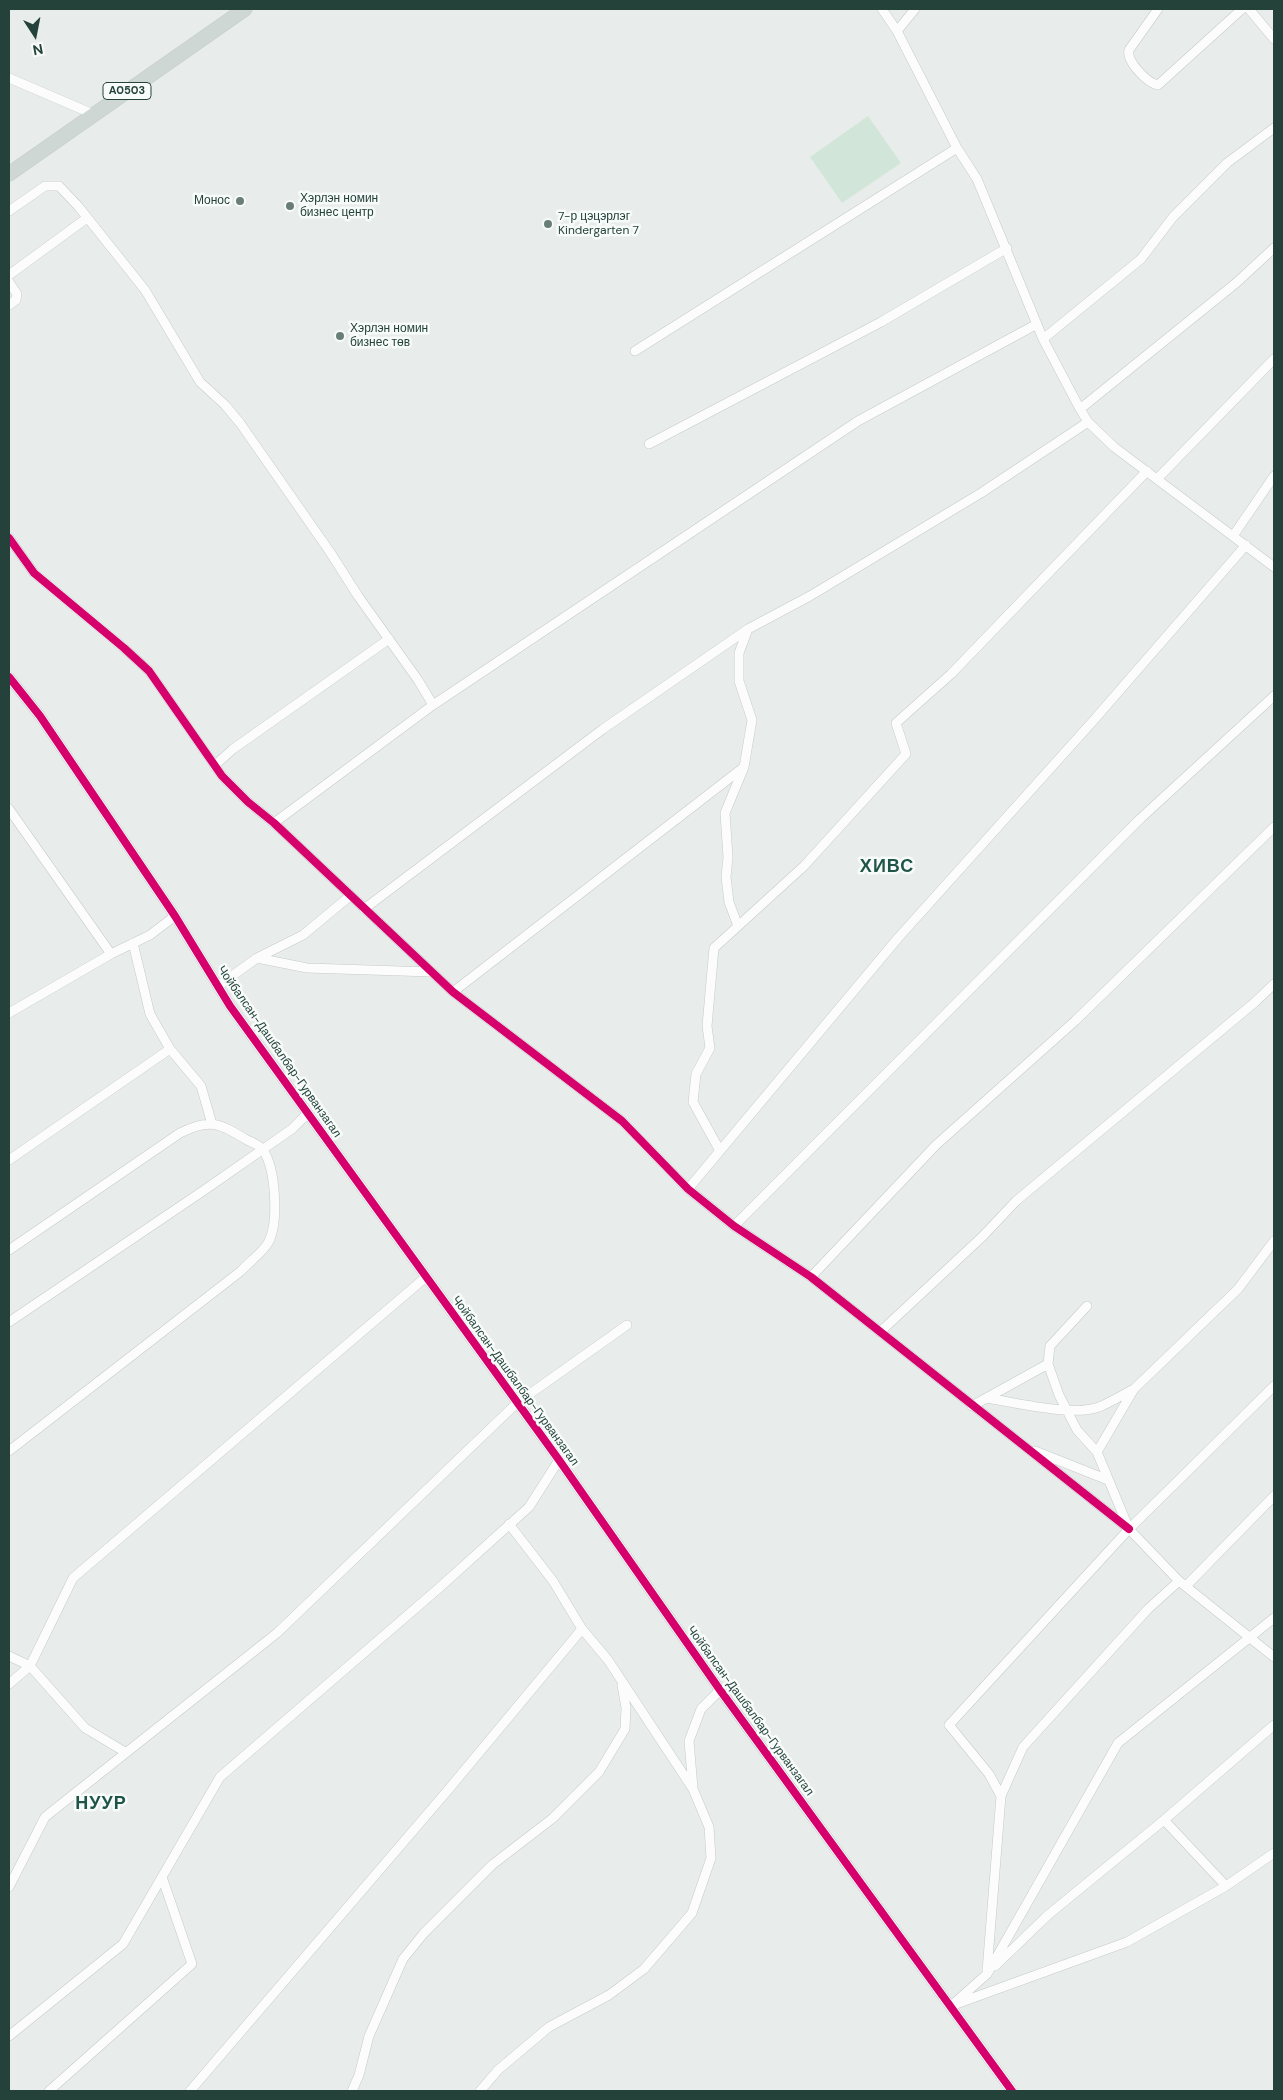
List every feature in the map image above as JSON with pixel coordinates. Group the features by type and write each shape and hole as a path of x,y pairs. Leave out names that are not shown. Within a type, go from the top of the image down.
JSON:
{"main road":[{"name":"A0503","path":"9,174 245,9"}],"street":[{"path":"882,9 896,31 957,148 977,179 1043,339 1088,422 1114,447 1233,536 1272,560"},
{"path":"896,31 915,9"},
{"path":"1158,9 1129,50 1128,56 1130,62 1153,84 1158,85 1242,9"},
{"path":"1249,9 1274,39"},
{"path":"9,78 93,114"},
{"path":"1043,339 1141,259 1173,217 1220,170 1274,128"},
{"path":"635,351 957,148"},
{"path":"9,211 45,186 59,186 88,218 145,290 200,382 225,405 240,423 390,639 433,705"},
{"path":"9,275 88,218"},
{"path":"649,444 881,322 1007,248"},
{"path":"1080,409 1236,283 1274,248"},
{"path":"9,282 17,294 16,300 9,305"},
{"path":"274,822 433,705 858,421 1037,324"},
{"path":"1157,479 1274,359"},
{"path":"364,909 603,729 748,629 810,596 973,498 1088,422"},
{"path":"720,1151 693,1102 696,1074 710,1048 707,1026 714,948 804,866 906,754 896,723 951,674 1147,471"},
{"path":"1233,536 1274,476"},
{"path":"9,538 34,573 149,671 222,776 248,802 274,822 453,992 622,1122 688,1189 734,1226 811,1277 1129,1529 1182,1584 1274,1657"},
{"path":"688,1189 898,938 1093,721 1246,545"},
{"path":"738,926 729,902 726,877 728,857 725,813 744,767 752,720 739,681 739,653 748,629"},
{"path":"214,766 233,749 390,639"},
{"name":"Чойбалсан-Дашбалбар-Гурванзагал","path":"9,677 40,716 175,916 218,986 307,1114 559,1460 720,1690 952,2006 1012,2091"},
{"path":"734,1226 1141,818 1274,696"},
{"path":"453,992 744,767"},
{"path":"9,809 111,954"},
{"path":"811,1277 936,1145 1075,1021 1274,827"},
{"path":"218,986 257,958 303,935 350,896"},
{"path":"9,1013 111,954 150,935 175,916"},
{"path":"133,943 150,1014 170,1048 201,1086 212,1124"},
{"path":"257,958 307,968 432,972"},
{"path":"880,1332 976,1242 1016,1201 1254,1004 1274,984"},
{"path":"9,1160 170,1048"},
{"path":"9,1322 292,1129 307,1114"},
{"path":"9,1250 180,1133 198,1124 212,1124 232,1130 262,1149 274,1190 274,1220 268,1243 241,1271 9,1451"},
{"path":"1096,1452 1134,1389 1238,1289 1274,1241"},
{"path":"9,1684 30,1666 73,1578 426,1278"},
{"path":"1087,1306 1050,1346 1048,1364 1077,1430 1096,1452 1129,1529"},
{"path":"9,1887 45,1817 277,1633 517,1403 627,1326"},
{"path":"972,1406 1048,1364"},
{"path":"1001,1796 989,1774 949,1725 1129,1529 1274,1386"},
{"path":"986,1398 1067,1410 1087,1410 1098,1407 1134,1389"},
{"path":"1026,1447 1108,1480"},
{"path":"9,2036 123,1944 220,1777 439,1588 529,1507 559,1460"},
{"path":"987,1974 1001,1796 1023,1747 1148,1609 1182,1584 1274,1496"},
{"path":"480,2091 498,2070 549,2027 609,1995 644,1969 692,1913 711,1858 708,1827 693,1789 608,1660 582,1629 553,1581 509,1524"},
{"path":"987,1974 1118,1743 1274,1618"},
{"path":"190,2091 448,1790 582,1629"},
{"path":"9,1656 30,1666 85,1728 125,1752"},
{"path":"352,2091 359,2075 369,2036 403,1959 424,1933 455,1901 492,1865 553,1818 599,1772 610,1757 625,1729 626,1708 621,1679"},
{"path":"693,1789 690,1741 701,1709 720,1690"},
{"path":"952,2006 1048,1915 1164,1820 1274,1725"},
{"path":"1164,1820 1226,1886"},
{"path":"952,2006 1127,1942 1226,1886 1274,1853"},
{"path":"49,2091 192,1964 162,1877"}],"green space":[{"path":"868,116 901,163 842,203 810,157"}],"cycle path":[{"path":"9,538 34,573 149,671 222,776 453,992 622,1121 688,1189 734,1226 811,1277 1129,1529"},
{"path":"9,677 40,716 175,916 230,1006 559,1460 720,1690 1012,2091"}],"place":[{"name":"Монос","path":"240,201"},
{"name":"Хэрлэн номин бизнес центр","path":"290,206"},
{"name":"7-р цэцэрлэг Kindergarten 7","path":"548,224"},
{"name":"Хэрлэн номин бизнес төв","path":"340,336"}],"district":[{"name":"ХИВС","path":"887,867"},
{"name":"НУУР","path":"101,1804"}]}
